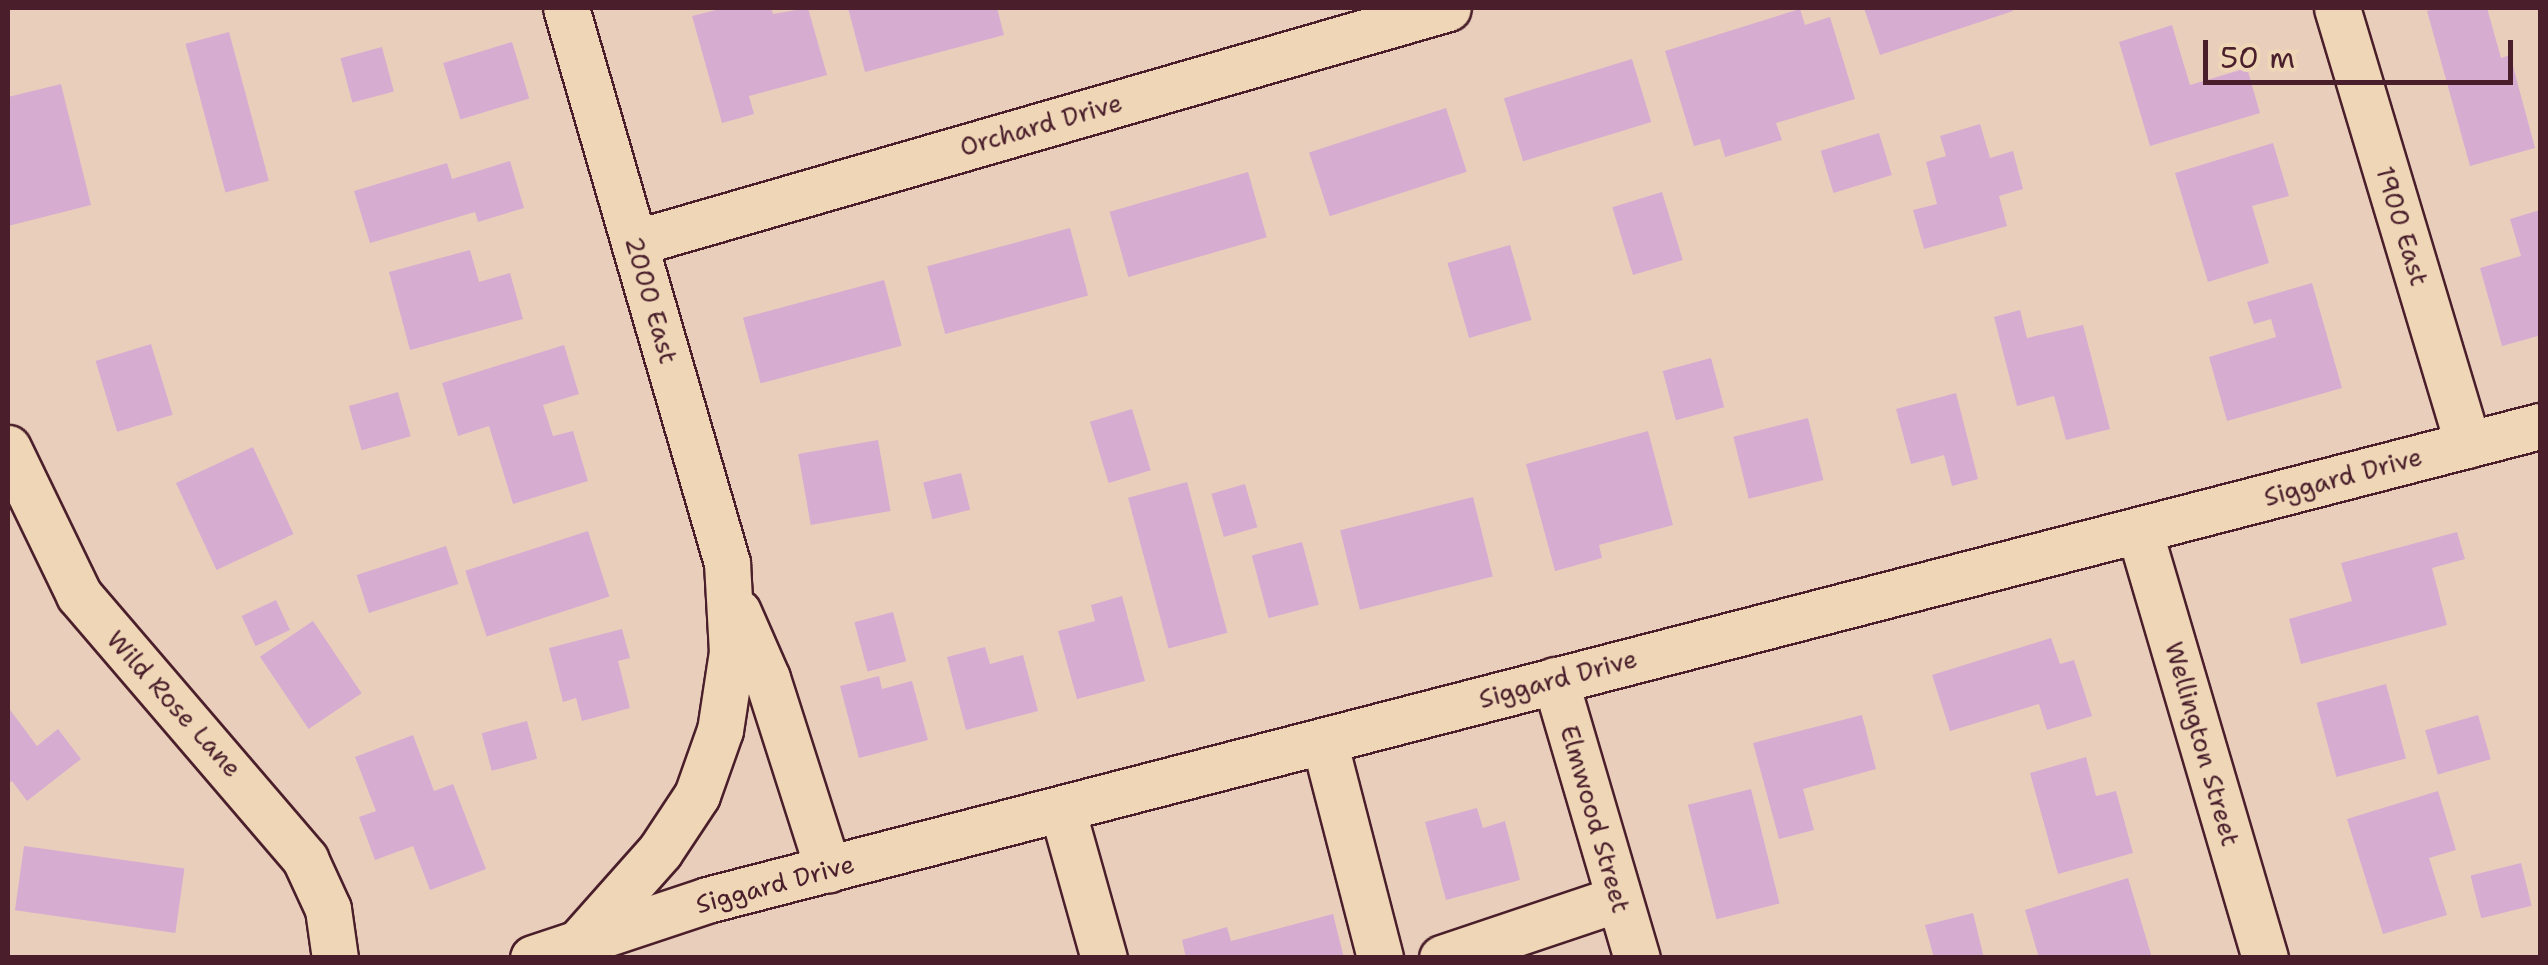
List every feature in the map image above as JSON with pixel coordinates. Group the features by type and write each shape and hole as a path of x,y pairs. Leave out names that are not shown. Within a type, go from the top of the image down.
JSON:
{"street":[{"name":"2000 East","path":"566,8 730,595 767,678 828,869"},
{"name":"Orchard Drive","path":"634,242 1448,8"},
{"name":"1900 East","path":"2338,8 2468,445"},
{"name":"Siggard Drive","path":"533,958 828,869 2540,426"},
{"name":"Wild Rose Lane","path":"8,448 79,595 305,858 328,909 335,958"},
{"name":"Wellington Street","path":"2139,530 2265,958"},
{"name":"2000 East","path":"570,949 660,851 696,795 727,691 730,595"},
{"name":"Elmwood Street","path":"1555,680 1616,899 1637,958"},
{"path":"1324,741 1380,958"},
{"path":"1062,808 1104,958"},
{"path":"1442,958 1616,899"}],"building":[{"path":"724,8 771,8 773,14 808,8 827,75 749,96 754,114 722,123 692,16"},
{"path":"848,8 997,8 1004,35 865,72"},
{"path":"1864,8 2011,8 2013,11 1880,55"},
{"path":"2487,8 2501,58 2510,55 2535,148 2470,166 2427,11"},
{"path":"1800,9 1805,25 1830,17 1855,99 1776,123 1782,140 1725,157 1720,139 1694,146 1665,51"},
{"path":"2172,25 2190,85 2247,68 2260,113 2150,146 2119,42"},
{"path":"229,32 269,181 225,192 186,44"},
{"path":"512,42 529,98 460,119 443,63"},
{"path":"382,47 394,91 352,103 340,58"},
{"path":"1632,59 1651,122 1523,161 1504,98"},
{"path":"61,84 91,205 8,226 8,97"},
{"path":"1446,108 1467,172 1330,216 1309,152"},
{"path":"1980,124 1990,158 2013,151 2023,189 1999,196 2007,226 1924,249 1913,210 1937,204 1926,162 1946,156 1940,136"},
{"path":"1879,133 1892,175 1834,193 1821,151"},
{"path":"2273,143 2289,196 2252,206 2269,263 2208,282 2175,173"},
{"path":"510,161 524,208 478,222 475,212 370,243 354,191 447,163 452,179"},
{"path":"1248,172 1267,237 1128,277 1110,212"},
{"path":"1662,192 1683,260 1633,275 1612,207"},
{"path":"2540,210 2538,336 2502,346 2480,268 2521,256 2510,219"},
{"path":"1070,228 1088,296 945,334 927,266"},
{"path":"1510,245 1531,320 1469,338 1448,263"},
{"path":"470,250 479,282 510,273 523,319 410,350 389,272"},
{"path":"884,280 902,346 761,383 743,318"},
{"path":"2312,283 2342,388 2227,421 2209,357 2276,337 2271,319 2254,324 2247,302"},
{"path":"2020,310 2027,338 2083,325 2110,429 2066,440 2054,396 2017,406 1994,317"},
{"path":"151,344 173,415 117,432 96,361"},
{"path":"564,345 579,394 543,405 553,436 573,431 588,481 513,504 489,426 458,436 442,383"},
{"path":"1711,358 1724,407 1676,420 1663,371"},
{"path":"398,392 411,436 362,450 349,406"},
{"path":"1956,393 1978,479 1952,486 1944,455 1911,464 1896,409"},
{"path":"1132,409 1151,470 1109,483 1090,422"},
{"path":"1808,418 1823,480 1749,499 1733,437"},
{"path":"1648,431 1673,525 1599,545 1602,558 1555,571 1526,464"},
{"path":"878,440 891,511 811,525 798,454"},
{"path":"253,447 294,534 217,570 176,483"},
{"path":"961,473 970,510 932,519 923,482"},
{"path":"1187,482 1227,633 1168,648 1128,498"},
{"path":"1245,484 1257,527 1224,537 1211,494"},
{"path":"1473,497 1493,577 1360,610 1340,530"},
{"path":"588,531 609,597 487,636 465,571"},
{"path":"2457,532 2465,559 2432,568 2447,625 2301,664 2289,619 2352,601 2341,563"},
{"path":"1302,542 1319,605 1269,618 1252,555"},
{"path":"446,546 458,584 369,613 357,575"},
{"path":"1122,596 1145,681 1077,699 1058,631 1095,621 1091,605"},
{"path":"276,600 290,630 256,646 242,616"},
{"path":"893,612 906,661 868,672 854,622"},
{"path":"313,621 362,693 309,729 260,657"},
{"path":"622,629 630,658 618,661 630,708 582,721 576,698 563,702 549,648"},
{"path":"2051,638 2060,664 2074,660 2092,716 2047,730 2039,704 1950,731 1932,675"},
{"path":"985,647 990,664 1023,655 1038,711 966,730 947,657"},
{"path":"879,676 882,689 912,681 928,740 859,758 840,686"},
{"path":"2386,684 2406,758 2336,777 2316,703"},
{"path":"8,707 37,746 58,729 81,759 27,801 12,781 8,784"},
{"path":"1862,715 1876,769 1803,789 1814,830 1779,839 1753,743"},
{"path":"2478,715 2491,759 2438,774 2425,730"},
{"path":"527,721 537,759 492,771 482,733"},
{"path":"413,735 434,791 453,784 486,869 430,890 413,846 375,860 359,817 376,811 355,757"},
{"path":"2086,757 2096,796 2116,791 2133,853 2058,874 2030,773"},
{"path":"1751,789 1780,903 1716,919 1688,805"},
{"path":"2438,791 2456,850 2429,858 2447,915 2383,934 2347,819"},
{"path":"1477,808 1483,828 1505,821 1520,880 1446,900 1425,822"},
{"path":"24,846 184,869 175,933 15,910"},
{"path":"2521,863 2532,906 2481,918 2471,876"},
{"path":"2128,878 2152,958 2039,958 2025,910"},
{"path":"1973,913 1984,958 1934,958 1925,925"},
{"path":"1333,914 1344,958 1186,958 1182,940 1227,927 1231,941"}]}
